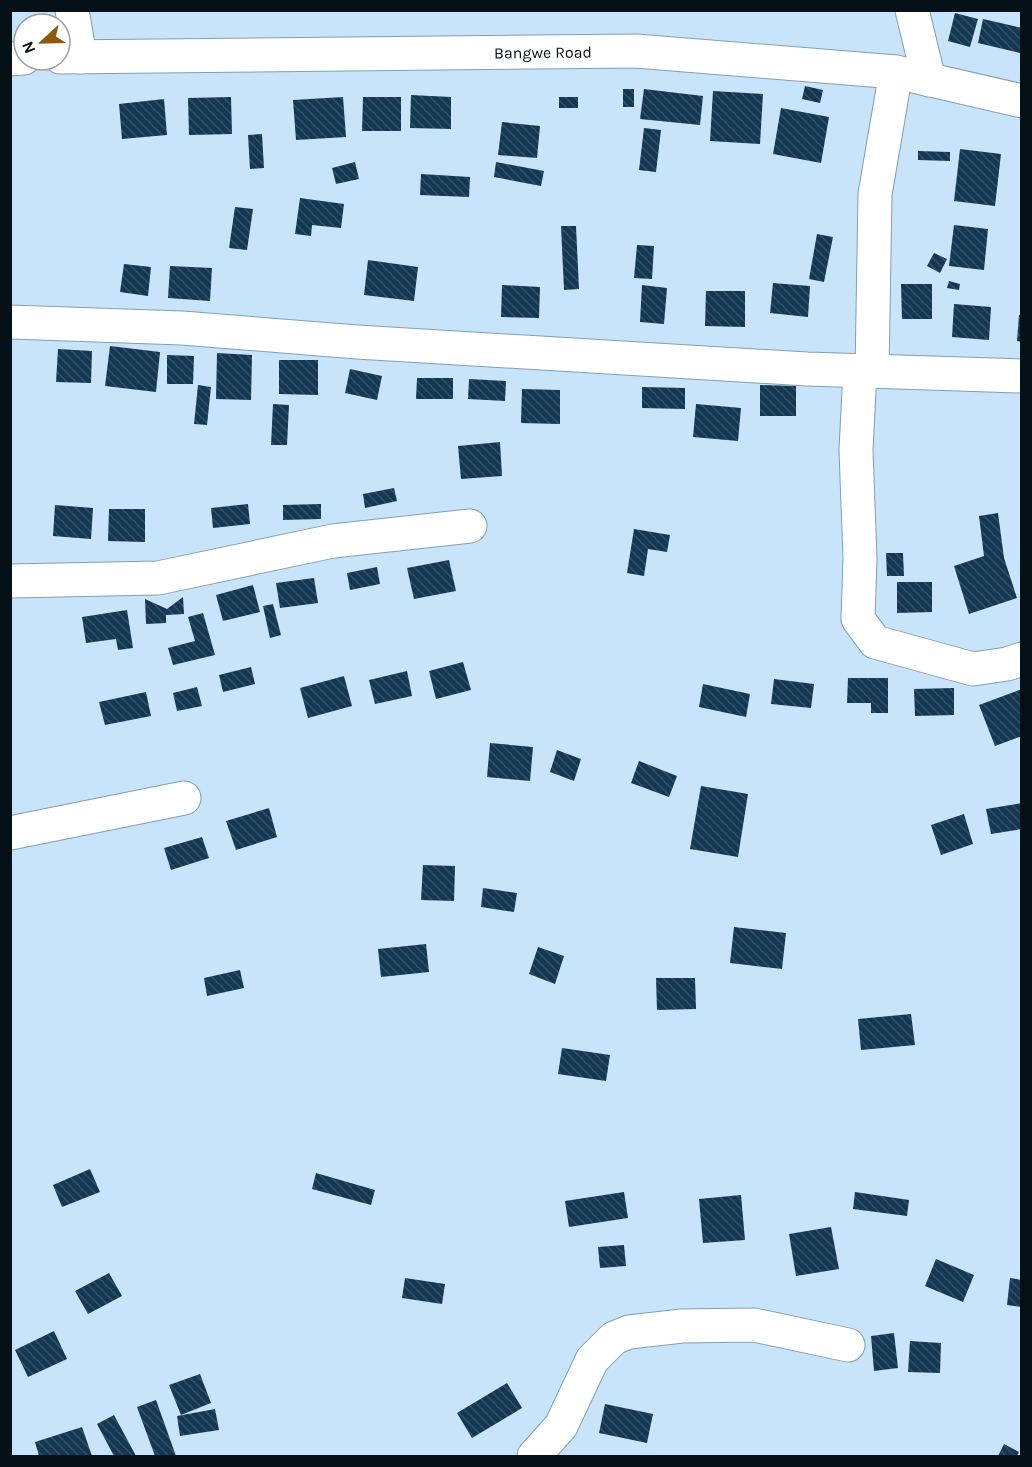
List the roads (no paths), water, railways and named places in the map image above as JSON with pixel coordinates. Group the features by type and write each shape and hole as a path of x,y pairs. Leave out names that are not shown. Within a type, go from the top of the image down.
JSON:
{"street":[{"path":"912,10 929,80"},
{"name":"Bangwe Road","path":"72,57 636,51 896,72 1022,101"},
{"path":"896,72 875,195 866,372 856,450 860,558 858,620 875,642 963,667 974,669 1007,664 1022,659"},
{"path":"10,322 182,328 357,342 866,372 1022,376"},
{"path":"10,581 158,578 333,541 470,526"},
{"path":"10,833 184,798"},
{"path":"534,1456 561,1426 592,1360 614,1338 629,1332 682,1326 754,1325 848,1345"}]}
